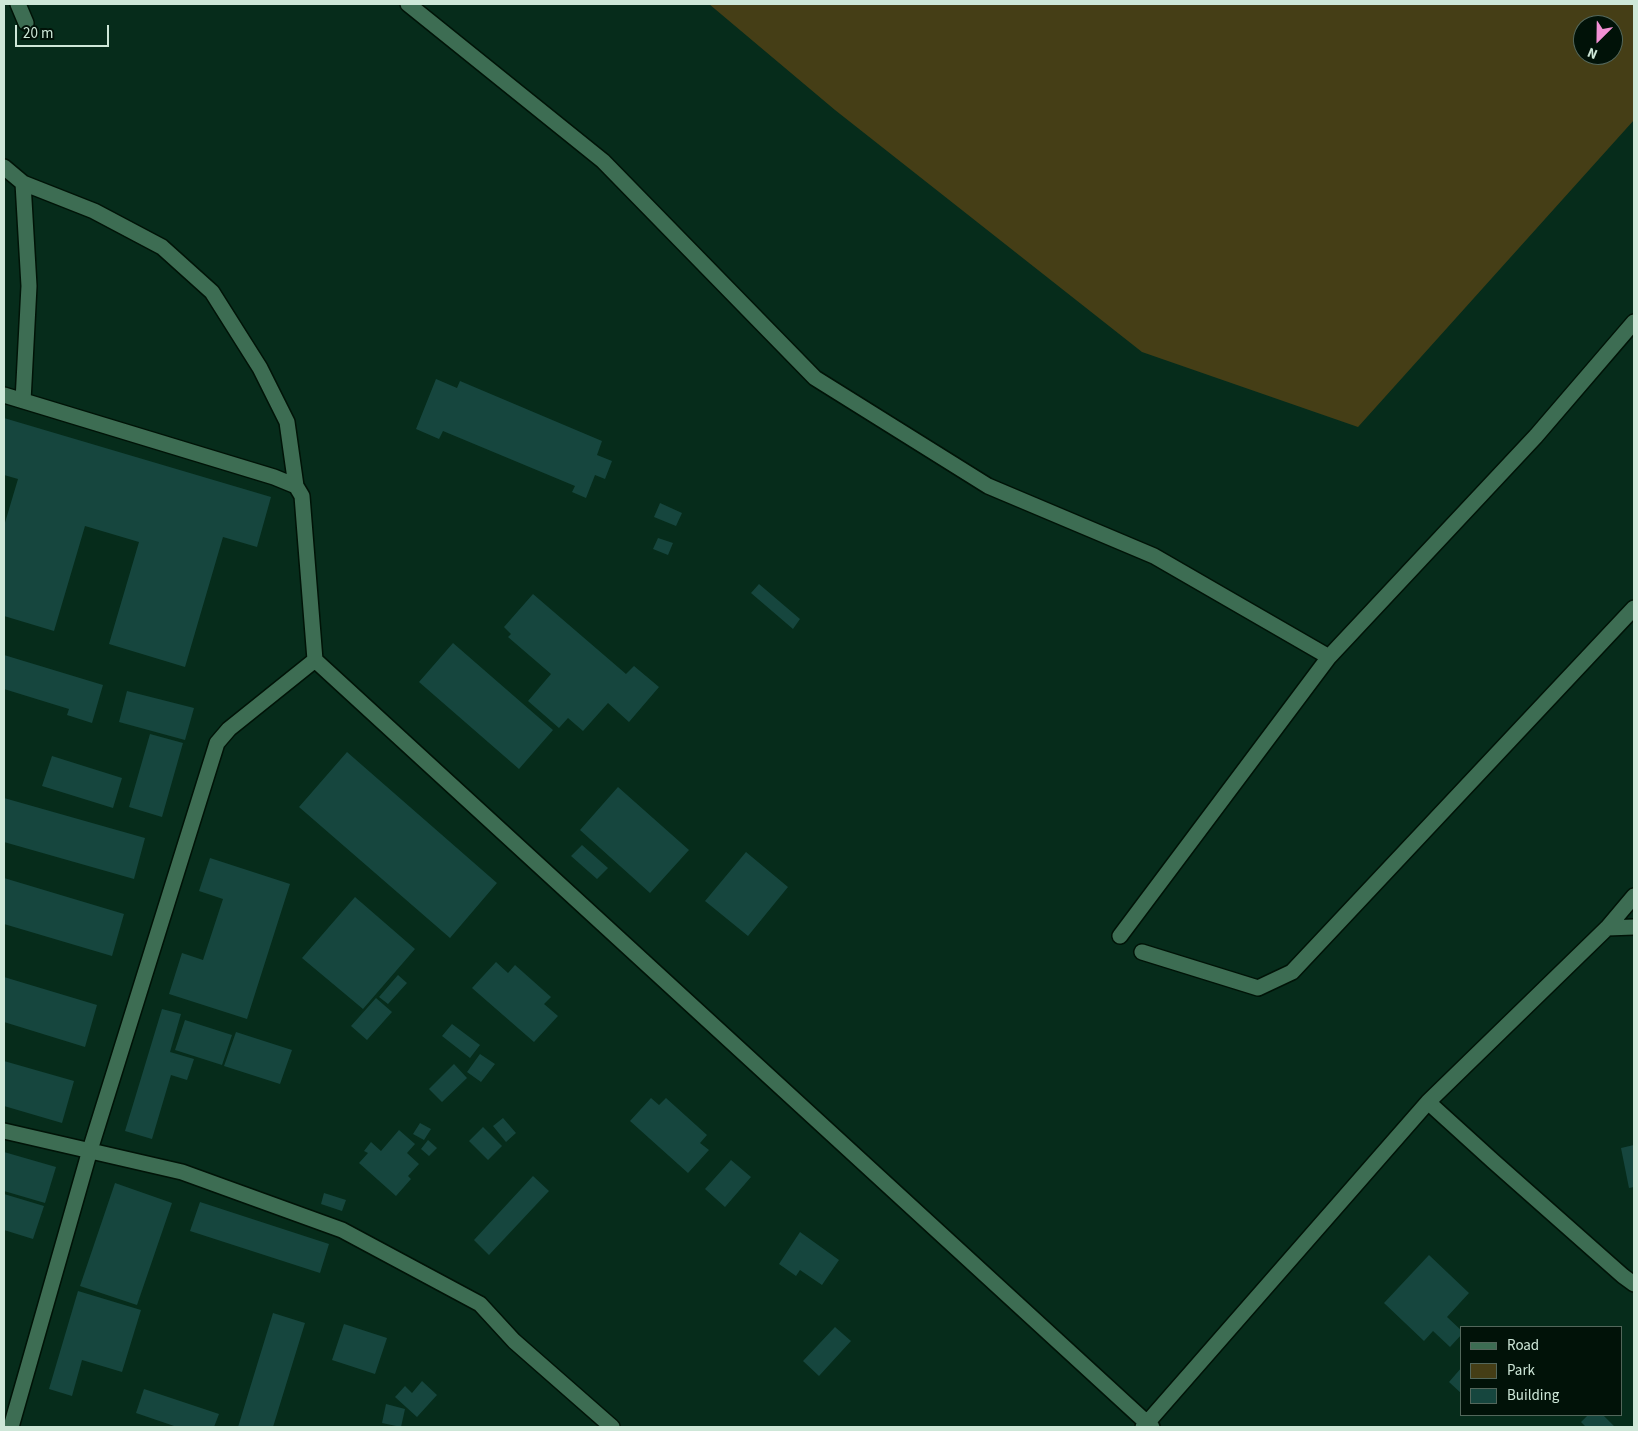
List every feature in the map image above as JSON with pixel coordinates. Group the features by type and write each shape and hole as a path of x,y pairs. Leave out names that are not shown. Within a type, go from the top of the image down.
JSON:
{"street":[{"path":"18,4 26,23"},
{"path":"408,4 603,161 816,378 988,486 1154,556 1329,657"},
{"path":"4,167 23,182 94,211 162,247 212,292 260,368 287,422 296,486 302,496 315,660 1148,1426 1428,1102 1607,928 1634,896"},
{"path":"23,182 29,286 23,401"},
{"path":"1120,936 1329,657 1536,436 1634,322"},
{"path":"4,395 265,474 296,486"},
{"path":"1142,952 1258,988 1292,972 1634,608"},
{"path":"12,1427 90,1150 217,743 229,729 315,660"},
{"path":"1607,928 1634,927"},
{"path":"1428,1102 1634,1284"},
{"path":"4,1131 182,1172 342,1230 480,1304 514,1341 612,1427"}],"green space":[{"path":"709,4 1634,4 1634,120 1358,427 1142,352 835,110"}],"building":[{"path":"436,379 457,388 460,381 602,441 597,455 612,461 605,479 595,475 586,498 572,492 575,486 443,431 439,439 416,429"},
{"path":"4,418 271,497 257,547 223,537 185,667 109,644 139,542 85,526 54,631 4,616 4,526 18,479 4,475"},
{"path":"660,503 682,513 676,526 654,517"},
{"path":"658,538 673,543 668,555 653,549"},
{"path":"759,584 800,619 793,629 751,593"},
{"path":"533,594 626,674 634,666 659,687 629,722 608,703 583,731 568,718 559,728 528,701 551,674 508,637 511,634 504,627"},
{"path":"453,643 553,730 519,769 419,682"},
{"path":"4,655 103,685 92,723 67,715 69,709 4,689"},
{"path":"127,691 194,708 185,740 119,722"},
{"path":"150,734 183,743 162,817 129,807"},
{"path":"347,752 497,883 450,938 299,807"},
{"path":"52,756 122,778 113,808 42,786"},
{"path":"618,787 689,850 650,893 580,830"},
{"path":"4,798 145,838 134,879 4,842"},
{"path":"582,845 608,868 597,879 571,856"},
{"path":"746,852 788,887 748,936 705,901"},
{"path":"210,858 290,884 247,1019 169,994 182,953 203,960 223,899 199,891"},
{"path":"4,878 124,914 112,956 4,924"},
{"path":"355,897 415,949 363,1009 302,958"},
{"path":"496,962 508,973 515,965 551,997 544,1004 558,1016 534,1042 472,988"},
{"path":"398,975 407,983 388,1004 379,997"},
{"path":"4,977 97,1005 85,1047 4,1022"},
{"path":"376,998 392,1012 367,1040 351,1026"},
{"path":"162,1009 181,1014 170,1052 194,1059 187,1080 171,1075 152,1139 125,1131"},
{"path":"185,1020 232,1035 222,1065 175,1050"},
{"path":"452,1024 480,1045 470,1058 442,1036"},
{"path":"236,1032 292,1050 280,1084 224,1066"},
{"path":"480,1054 495,1064 481,1082 467,1072"},
{"path":"4,1061 74,1081 62,1123 4,1106"},
{"path":"454,1064 467,1078 442,1102 429,1089"},
{"path":"651,1098 659,1105 666,1098 707,1135 700,1143 709,1150 688,1173 630,1121"},
{"path":"503,1118 516,1133 506,1142 493,1126"},
{"path":"420,1123 431,1129 424,1140 413,1134"},
{"path":"483,1127 502,1146 488,1160 469,1141"},
{"path":"399,1130 415,1144 407,1153 419,1164 408,1176 411,1179 396,1196 359,1163 368,1153 364,1151 371,1142 381,1151"},
{"path":"428,1140 437,1148 429,1156 421,1149"},
{"path":"1634,1145 1634,1187 1629,1188 1621,1148"},
{"path":"4,1152 56,1167 45,1203 4,1191"},
{"path":"731,1160 751,1177 725,1207 705,1189"},
{"path":"533,1176 549,1191 489,1255 474,1240"},
{"path":"115,1183 172,1203 137,1305 80,1286"},
{"path":"324,1193 346,1200 342,1211 321,1204"},
{"path":"4,1194 44,1206 33,1239 4,1230"},
{"path":"200,1202 329,1244 320,1273 190,1231"},
{"path":"800,1232 839,1260 822,1285 800,1270 796,1276 779,1264"},
{"path":"1429,1255 1469,1293 1447,1317 1460,1329 1460,1336 1450,1347 1433,1331 1424,1341 1384,1303"},
{"path":"78,1291 141,1310 122,1372 82,1360 72,1396 49,1389"},
{"path":"273,1313 305,1323 273,1427 238,1427"},
{"path":"344,1324 387,1338 375,1374 332,1360"},
{"path":"835,1327 851,1341 819,1376 803,1361"},
{"path":"1460,1369 1460,1392 1449,1382"},
{"path":"422,1381 437,1395 417,1417 395,1397 405,1386 412,1393"},
{"path":"144,1389 219,1414 214,1427 177,1427 136,1413"},
{"path":"386,1404 405,1409 401,1427 382,1423"},
{"path":"1587,1416 1604,1416 1615,1427 1586,1427 1581,1422"}]}
